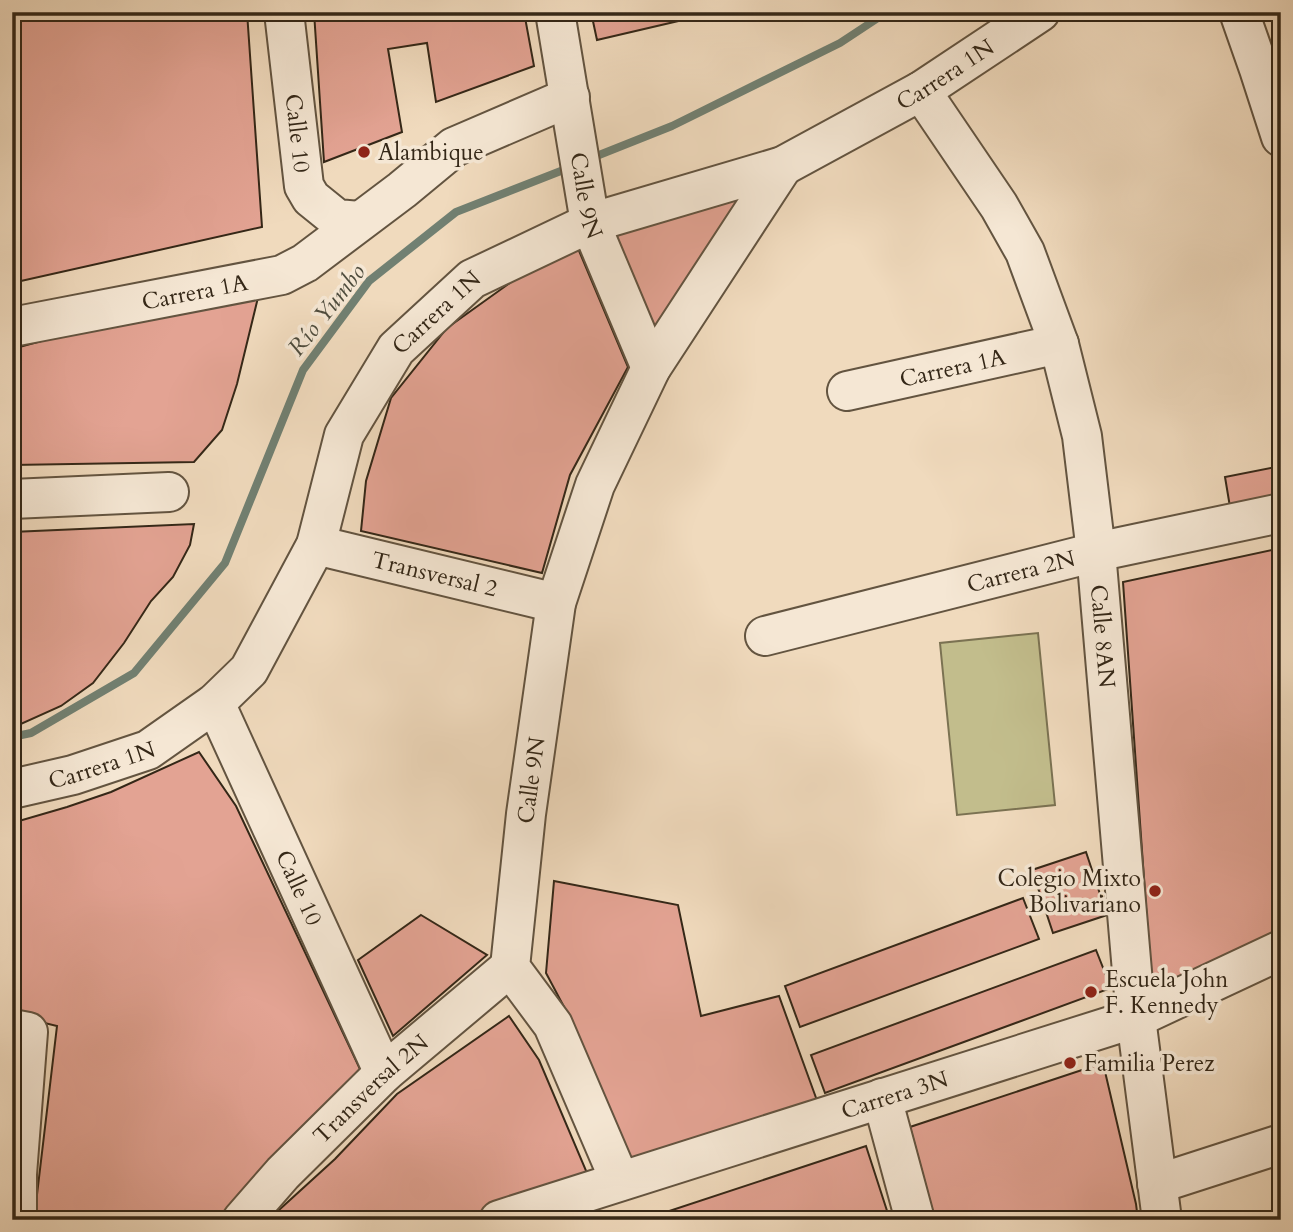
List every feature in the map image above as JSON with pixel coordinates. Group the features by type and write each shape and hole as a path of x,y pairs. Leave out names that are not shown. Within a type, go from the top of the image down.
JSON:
{"street":[{"name":"Calle 10","path":"284,12 304,186 311,198 337,219 359,221"},
{"name":"Calle 9N","path":"555,12 589,211 651,368"},
{"name":"Carrera 1N","path":"12,789 73,775 148,750 215,703 249,670 316,545 344,435 396,349 472,279 589,211 783,166 921,91 1040,12"},
{"path":"1239,12 1281,137"},
{"name":"Calle 8AN","path":"921,91 999,206 1025,252 1059,344 1082,436 1096,552 1136,1018 1159,1202"},
{"name":"Carrera 1A","path":"12,327 282,275 305,263 454,147 572,109"},
{"name":"Calle 9N","path":"510,967 526,814 556,603 595,485 651,368 783,166"},
{"name":"Carrera 1A","path":"847,391 1059,344"},
{"path":"12,499 169,492"},
{"name":"Carrera 2N","path":"765,636 1096,552 1281,513"},
{"name":"Transversal 2","path":"316,545 556,603"},
{"name":"Calle 10","path":"215,703 384,1073"},
{"name":"Carrera 3N","path":"499,1220 605,1197 882,1098 1136,1018 1281,950"},
{"path":"510,967 553,1025 605,1197"},
{"name":"Transversal 2N","path":"242,1220 283,1173 384,1073 510,967"},
{"path":"17,1220 20,1030"},
{"path":"882,1098 915,1220"},
{"path":"1159,1202 1281,1144"}],"shaded area":[{"path":"1038,633 1055,805 957,815 940,643"}],"building":[{"path":"12,12 247,12 262,227 12,283"},
{"path":"314,12 524,12 534,66 436,102 427,43 388,49 402,132 324,162"},
{"path":"591,12 717,12 597,40"},
{"path":"728,188 738,206 653,334 607,221"},
{"path":"577,246 628,367 570,475 542,573 361,531 366,481 391,398 447,328 514,280"},
{"path":"262,281 237,384 222,430 194,462 12,465 12,349"},
{"path":"1281,466 1281,497 1230,507 1225,477"},
{"path":"194,524 190,545 173,577 151,601 124,643 93,683 61,706 12,728 12,532"},
{"path":"1281,548 1281,936 1152,992 1123,582"},
{"path":"199,752 236,806 360,1069 223,1220 34,1220 57,1026 12,1015 12,823 111,792"},
{"path":"1086,852 1107,915 1053,933 1032,870"},
{"path":"554,881 678,905 701,1016 779,996 819,1106 632,1162 571,1020 546,973"},
{"path":"1023,898 1039,939 800,1027 785,986"},
{"path":"421,915 487,955 393,1036 358,960"},
{"path":"1096,950 1111,988 825,1093 811,1055"},
{"path":"509,1016 539,1060 590,1180 457,1220 268,1220 335,1159 397,1094"},
{"path":"1103,1063 1138,1220 935,1220 910,1127"},
{"path":"866,1146 890,1220 642,1220"}],"waterway":[{"name":"Río Yumbo","path":"589,159 672,126 840,43 887,12"},
{"name":"Río Yumbo","path":"12,737 31,733 134,673 225,563 303,370 369,281 456,212 571,167"}],"place":[{"name":"Alambique","path":"364,152"},
{"name":"Colegio Mixto Bolivariano","path":"1155,891"},
{"name":"Escuela John F. Kennedy","path":"1091,992"},
{"name":"Familia Perez","path":"1070,1063"}]}
